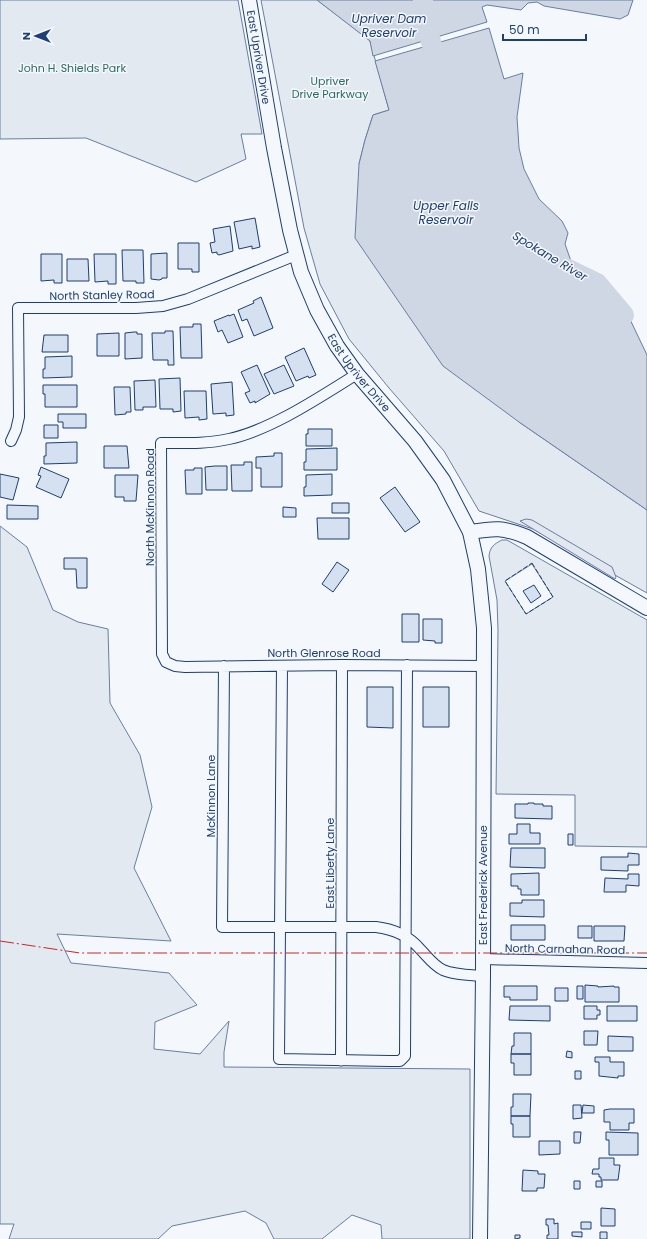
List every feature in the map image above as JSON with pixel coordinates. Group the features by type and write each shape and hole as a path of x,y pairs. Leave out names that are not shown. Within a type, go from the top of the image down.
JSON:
{"main road":[{"name":"East Upriver Drive","path":"249,0 274,148 290,230 301,272 317,310 338,346 357,374 415,441 443,480 470,532"},
{"path":"470,532 495,528 513,531 527,537 647,608"},
{"name":"East Frederick Avenue","path":"470,532 478,569 484,628 483,976 480,1239"}],"street":[{"name":"North Stanley Road","path":"11,441 16,430 19,417 18,308 136,308 163,306 188,299 296,255"},
{"name":"North McKinnon Road","path":"166,662 162,654 161,443 210,442 247,434 274,422 357,374"},
{"name":"North Glenrose Road","path":"166,662 180,666 484,666"},
{"name":"East Liberty Lane","path":"341,1061 342,665"},
{"path":"282,666 279,1059 400,1061 405,1056 407,665"},
{"name":"McKinnon Lane","path":"224,666 222,927 280,927"},
{"path":"280,927 376,927 391,929 405,936 418,947 431,962 443,970 458,974 483,976"},
{"name":"North Carnahan Road","path":"483,960 647,963"}],"green space":[{"name":"John H. Shields Park","path":"0,0 238,0 262,134 241,134 246,159 196,182 86,138 0,139"},
{"name":"Upriver Drive Parkway","path":"261,0 317,0 370,41 389,110 373,115 359,164 519,422 647,510 647,593 533,529 479,511 444,451 349,339 320,284 304,228"},
{"path":"0,526 27,547 53,610 78,622 108,629 110,703 140,755 152,807 134,868 171,941 57,934 71,963 169,973 197,1005 155,1022 154,1049 200,1054 229,1021 224,1052 224,1067 470,1069 470,1239 382,1239 381,1225 352,1215 322,1239 274,1239 266,1223 245,1211 172,1226 158,1239 9,1239 14,1224 0,1224"},
{"path":"502,540 507,540 647,620 647,847 575,846 575,795 496,794 498,630 497,600 489,556 491,548","holes":["532,564 553,597 526,614 505,581"]}],"shaded area":[{"path":"526,519 532,520 612,567 616,577 615,579 520,521"}],"water":[{"name":"Upriver Dam Reservoir","path":"317,0 633,0 628,15 620,19 544,6 537,2 528,3 521,10 487,5 482,7 487,22 373,56 370,41"},
{"name":"Upper Falls Reservoir","path":"489,28 504,79 523,73 517,117 519,148 524,169 539,199 562,221 568,233 565,244 572,264 626,311 647,355 647,510 519,422 443,366 355,238 359,164 365,140 373,115 389,110 375,61"}],"building":[{"path":"255,218 260,247 252,249 252,246 239,249 234,222"},
{"path":"230,226 233,251 219,255 217,252 212,253 210,243 215,242 213,229"},
{"path":"178,243 199,243 199,272 192,272 192,269 178,269"},
{"path":"122,250 143,250 144,283 136,283 136,281 123,281"},
{"path":"167,253 167,278 162,278 159,280 151,279 151,254"},
{"path":"41,254 62,254 62,283 54,283 54,280 41,281"},
{"path":"94,254 116,254 116,284 108,284 108,281 95,282"},
{"path":"67,259 88,259 89,281 67,281"},
{"path":"261,297 273,328 254,336 247,319 242,321 238,310 254,303 253,301"},
{"path":"234,314 243,337 228,343 222,330 218,332 214,321"},
{"path":"193,324 201,324 202,358 181,358 180,327 193,327"},
{"path":"165,331 173,331 174,365 168,365 168,360 153,360 152,333 165,333"},
{"path":"137,332 137,334 142,334 142,358 125,359 125,333"},
{"path":"119,333 119,356 97,356 97,334"},
{"path":"44,335 68,335 68,352 42,352"},
{"path":"304,348 316,375 309,378 308,376 296,381 285,357"},
{"path":"72,356 72,377 43,378 45,357"},
{"path":"257,365 270,394 255,403 255,401 250,403 245,393 250,391 241,372"},
{"path":"284,365 294,386 274,394 264,374"},
{"path":"180,378 181,411 173,412 173,409 160,409 159,379"},
{"path":"155,380 156,407 143,407 143,410 135,410 134,381"},
{"path":"232,382 234,415 226,416 226,413 213,414 211,384"},
{"path":"43,385 77,385 77,407 45,407"},
{"path":"114,387 130,387 131,412 115,415"},
{"path":"184,391 206,391 207,419 199,420 199,417 185,418"},
{"path":"58,414 86,414 86,428 63,428 63,422 58,422"},
{"path":"44,425 58,425 58,438 44,438"},
{"path":"308,429 332,429 332,446 306,446 306,434 308,434"},
{"path":"77,442 77,463 44,464 44,456 46,456 46,443"},
{"path":"104,446 127,446 129,468 104,468"},
{"path":"337,448 337,470 304,470 304,462 306,462 306,449"},
{"path":"274,453 282,453 282,487 261,487 261,468 256,468 256,457 274,456"},
{"path":"244,462 252,462 252,491 232,491 231,465 244,465"},
{"path":"227,466 227,490 206,490 205,467"},
{"path":"41,467 69,479 61,498 36,487 41,476 38,475"},
{"path":"194,468 202,468 202,494 186,494 185,470 194,470"},
{"path":"0,474 19,478 13,500 0,497"},
{"path":"332,474 332,495 304,496 306,475"},
{"path":"115,475 138,475 136,501 124,501 124,497 115,497"},
{"path":"395,487 420,522 405,532 380,498"},
{"path":"332,503 349,503 349,513 332,513"},
{"path":"7,505 38,506 38,519 7,519"},
{"path":"283,507 296,508 296,517 283,517"},
{"path":"317,518 349,518 349,539 318,539"},
{"path":"64,558 87,558 87,588 77,588 76,569 64,569"},
{"path":"337,562 349,570 333,592 322,584"},
{"path":"534,585 541,596 531,603 523,591"},
{"path":"402,614 419,614 419,642 402,642"},
{"path":"423,619 442,619 442,643 423,640"},
{"path":"367,687 393,687 393,728 367,727"},
{"path":"423,687 449,687 449,727 423,727"},
{"path":"528,803 552,806 552,819 515,818 515,804"},
{"path":"517,824 530,824 530,833 540,833 540,844 509,844 509,834 517,834"},
{"path":"568,834 573,834 573,845 568,845"},
{"path":"511,848 545,848 545,868 510,867"},
{"path":"628,853 639,854 639,865 628,865 628,871 601,870 601,857 628,857"},
{"path":"539,873 539,895 521,895 521,889 518,889 518,886 511,886 511,874"},
{"path":"628,874 639,874 639,886 626,885 626,892 604,892 605,878 628,879"},
{"path":"522,900 544,900 544,917 510,916 510,903 522,903"},
{"path":"511,925 545,925 545,940 511,940"},
{"path":"578,926 592,926 592,938 578,938"},
{"path":"594,926 625,926 624,941 594,941"},
{"path":"585,985 598,987 619,987 619,1002 585,1002"},
{"path":"504,986 537,986 537,1000 510,1000 510,997 504,997"},
{"path":"577,986 583,986 583,999 577,999"},
{"path":"555,988 568,988 568,1001 555,1001"},
{"path":"510,1006 550,1006 550,1021 509,1020"},
{"path":"584,1006 597,1006 597,1010 600,1010 600,1015 597,1015 597,1019 584,1019"},
{"path":"607,1006 637,1006 637,1021 607,1021"},
{"path":"584,1031 598,1031 597,1045 584,1045"},
{"path":"514,1033 531,1033 531,1054 511,1054 512,1046 514,1046"},
{"path":"608,1036 633,1037 633,1051 608,1051"},
{"path":"567,1051 572,1052 572,1058 566,1057"},
{"path":"511,1054 531,1054 531,1075 514,1075 514,1063 511,1063"},
{"path":"595,1057 610,1057 610,1062 624,1062 624,1076 618,1076 618,1078 599,1076 599,1062 595,1062"},
{"path":"575,1071 581,1071 581,1079 575,1079"},
{"path":"513,1094 531,1094 530,1116 511,1116"},
{"path":"573,1105 581,1105 582,1118 573,1119"},
{"path":"583,1105 594,1106 594,1113 582,1113"},
{"path":"634,1109 634,1123 629,1123 629,1130 610,1130 610,1122 604,1122 604,1110"},
{"path":"511,1116 530,1116 530,1137 513,1137 513,1124 511,1124"},
{"path":"574,1132 581,1132 580,1143 574,1143"},
{"path":"606,1132 638,1133 638,1155 609,1155 609,1140 606,1140"},
{"path":"539,1141 560,1141 560,1154 539,1155"},
{"path":"599,1158 614,1158 614,1165 620,1165 618,1180 601,1180 599,1174 592,1174 593,1169 599,1169"},
{"path":"523,1170 538,1171 538,1174 545,1174 544,1188 537,1188 537,1191 522,1191"},
{"path":"574,1181 580,1181 580,1189 574,1189"},
{"path":"596,1181 602,1181 602,1187 596,1187"},
{"path":"601,1208 615,1209 615,1226 601,1226"},
{"path":"546,1219 554,1219 554,1224 558,1223 558,1239 547,1239 547,1235 549,1235"},
{"path":"581,1222 591,1222 591,1229 581,1229"},
{"path":"572,1232 582,1232 582,1237 572,1236"},
{"path":"600,1232 607,1232 607,1239 600,1239"},
{"path":"515,1235 520,1235 520,1238 515,1239"}],"waterway":[{"name":"Spokane River","path":"423,0 424,16 439,71"},
{"name":"Spokane River","path":"566,268 597,283 624,315"}],"fence":[{"path":"532,563 553,597 526,614 505,581 532,563"}],"power":[{"path":"0,941 80,953 647,953"}]}
